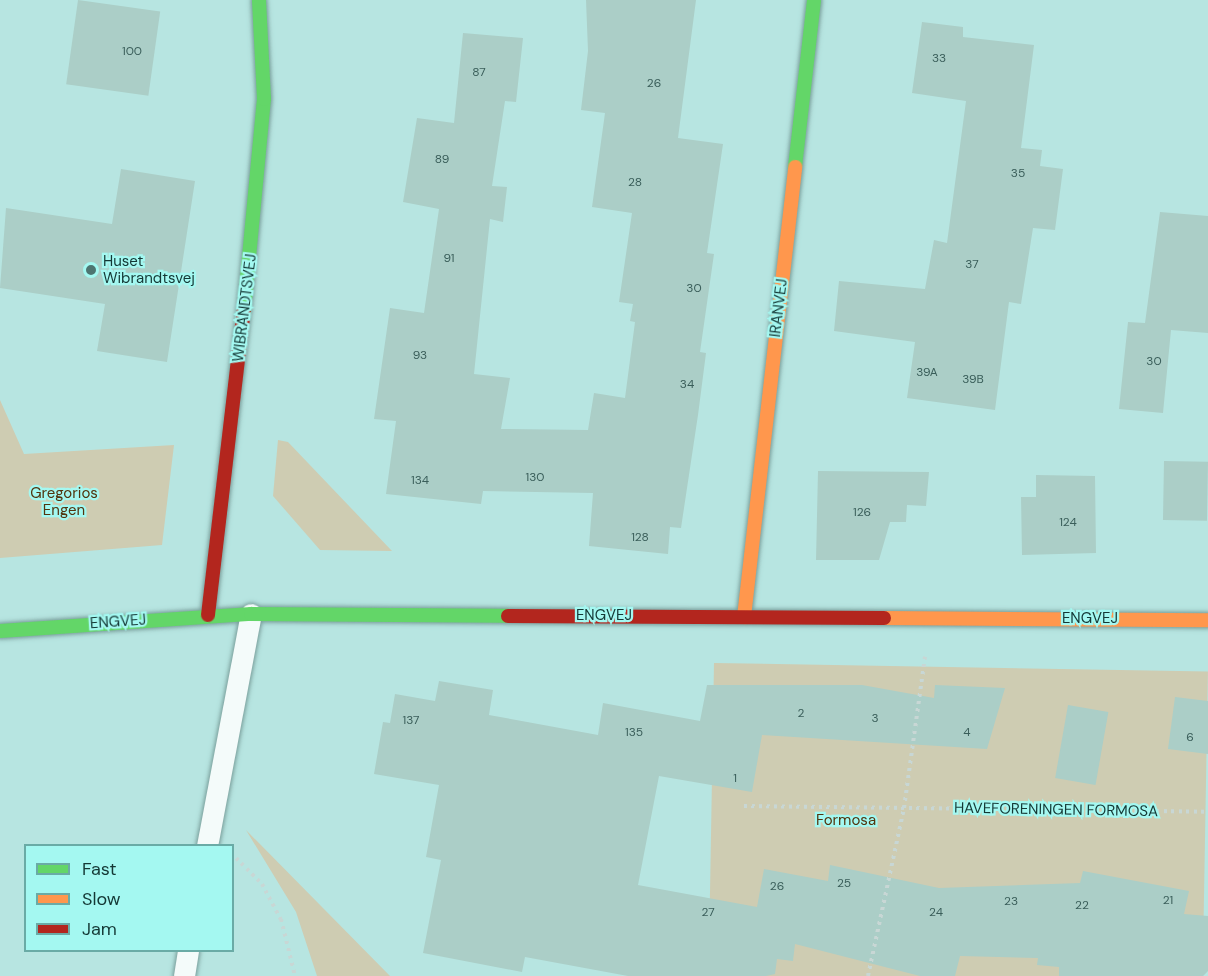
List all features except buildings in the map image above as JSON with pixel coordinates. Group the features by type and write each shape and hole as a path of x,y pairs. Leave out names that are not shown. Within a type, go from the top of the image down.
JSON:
{"street":[{"name":"WIBRANDTSVEJ","path":"208,615 255,222 264,99 259,0"},
{"name":"IRANVEJ","path":"744,617 814,0"},
{"name":"ENGVEJ","path":"0,631 208,615 251,614 1208,620"}],"lane":[{"path":"207,844 251,614"},
{"path":"184,976 188,952"}],"path":[{"path":"868,976 904,808 930,620"},
{"name":"HAVEFORENINGEN FORMOSA","path":"744,806 1208,812"},
{"path":"234,859 262,884 280,919 295,976"}],"green space":[{"name":"Gregorios Engen","path":"0,400 24,454 174,445 162,545 0,558"},
{"path":"278,440 288,442 392,551 320,550 273,496"},
{"name":"Formosa","path":"714,663 1208,672 1203,976 709,976"},
{"path":"246,830 390,976 317,976 296,912"}],"traffic: fast":[{"path":"244,310 264,99 259,0"},
{"path":"795,167 814,0"},
{"path":"0,631 251,614 508,616"}],"traffic: slow":[{"path":"744,617 795,167"},
{"path":"884,618 1208,620"}],"traffic: jam":[{"path":"208,615 244,310"},
{"path":"508,616 884,618"}],"place":[{"name":"Huset Wibrandtsvej","path":"91,270"}]}
